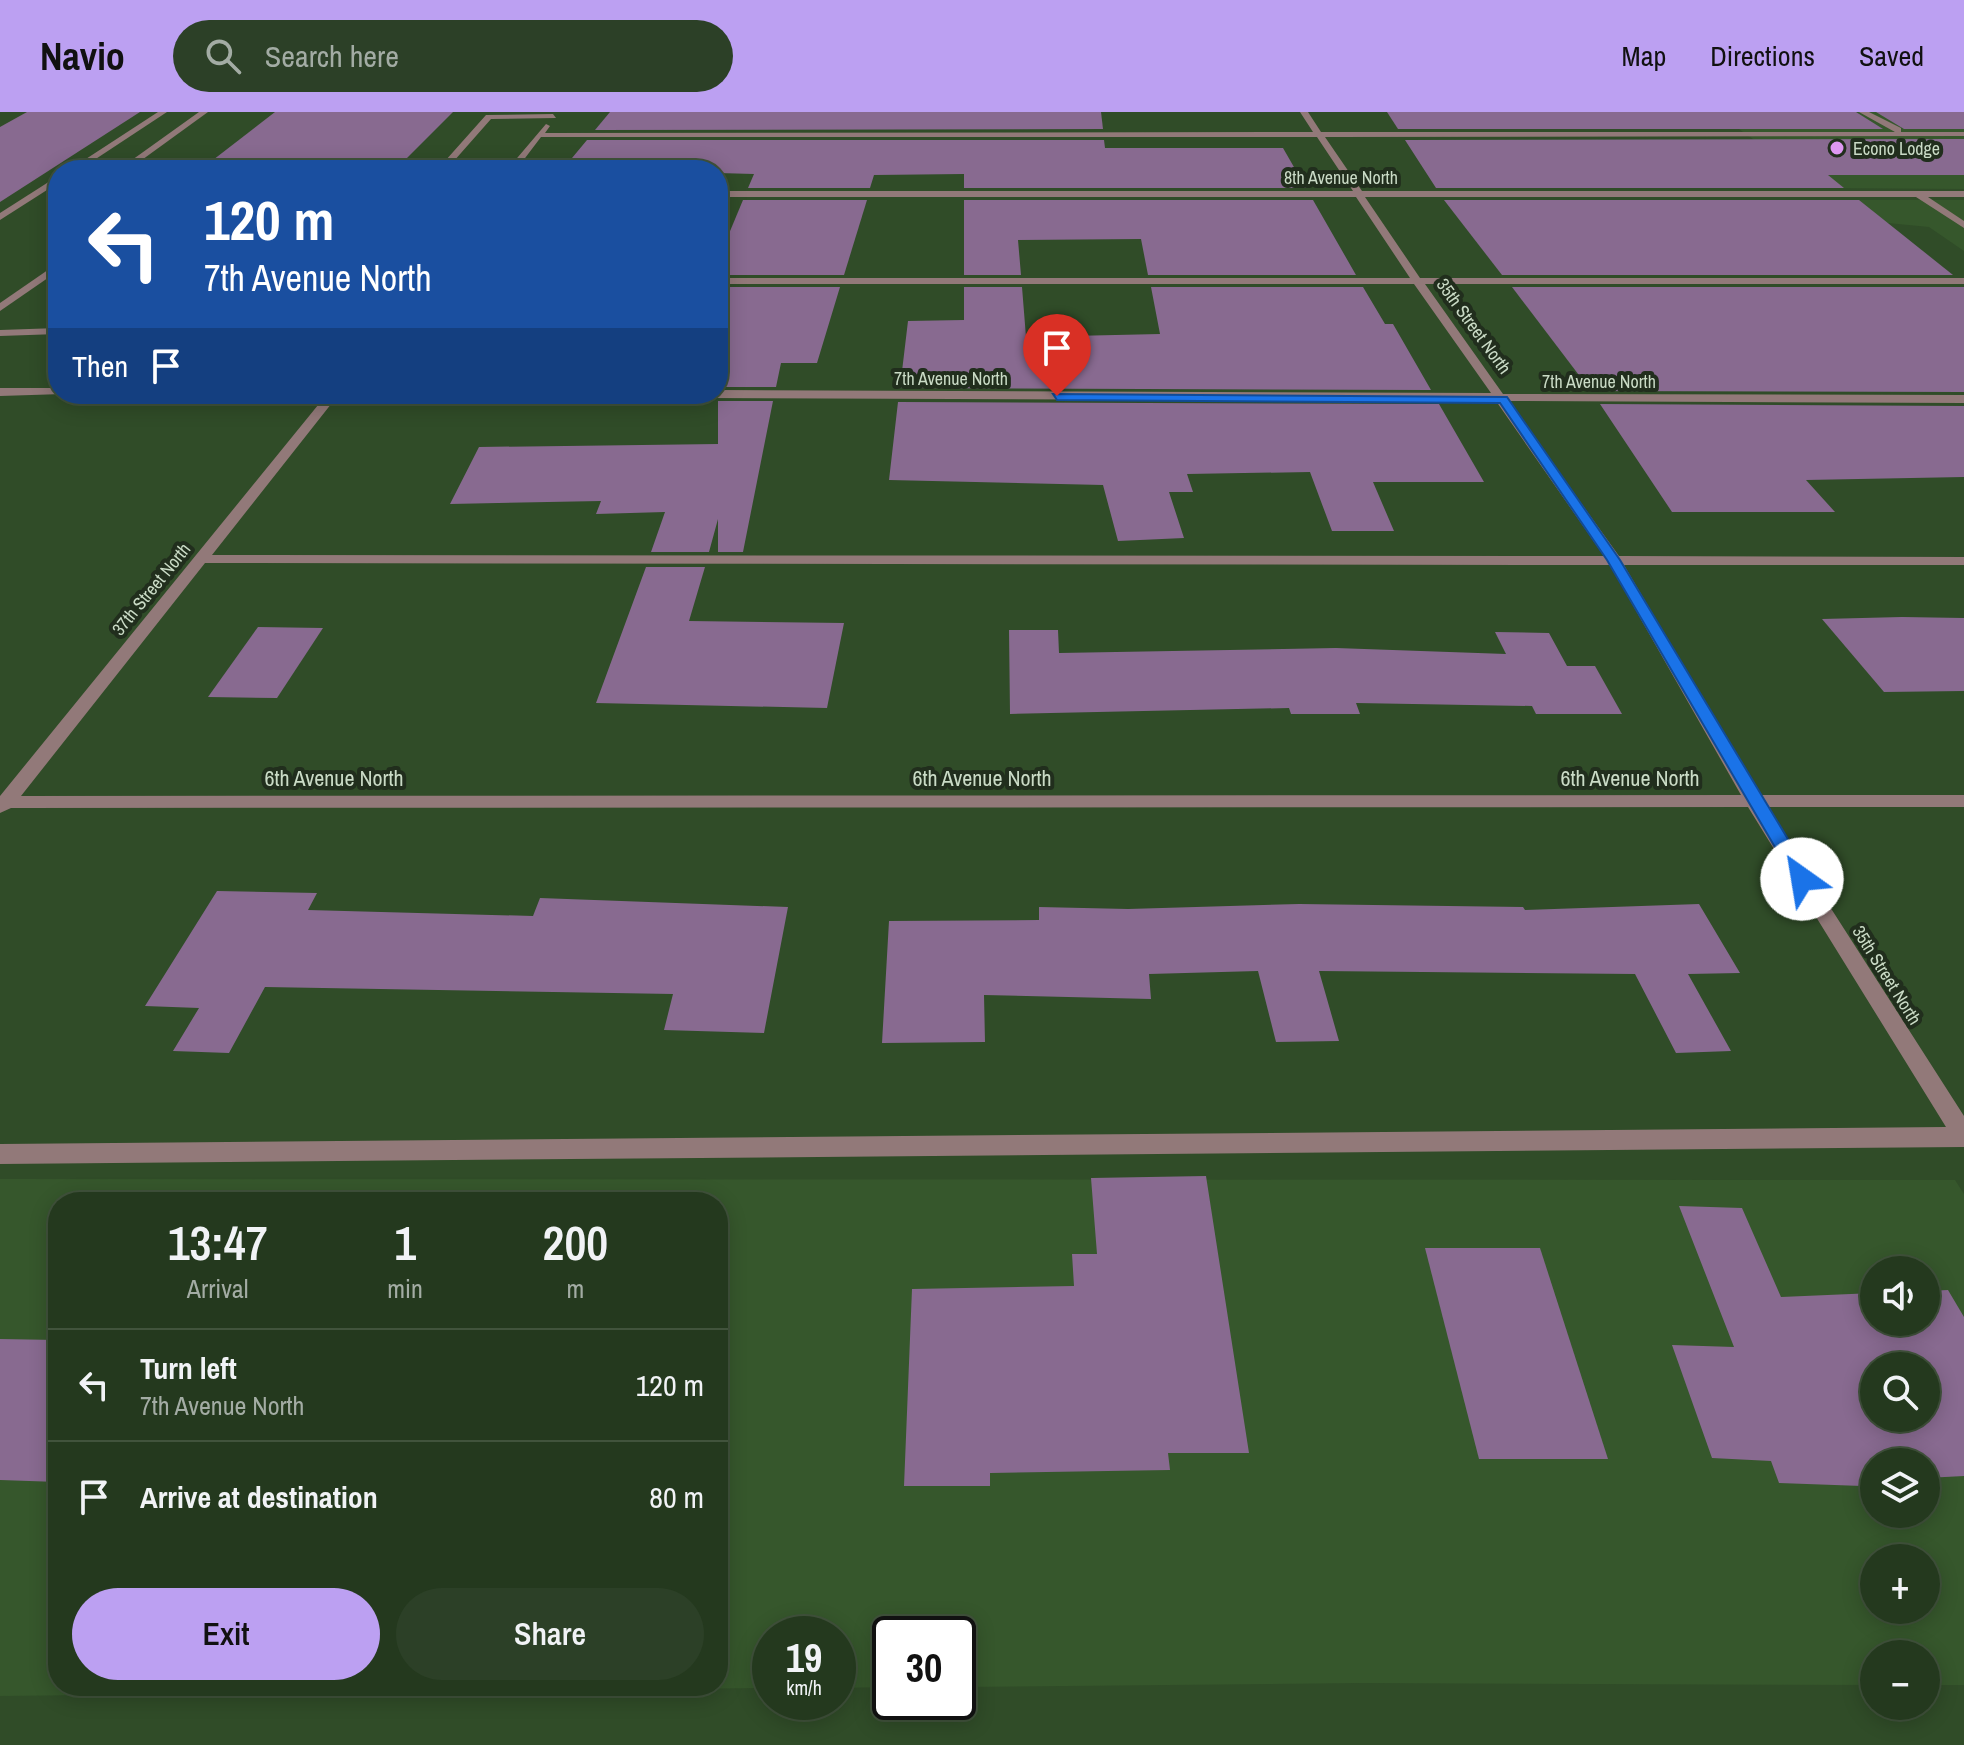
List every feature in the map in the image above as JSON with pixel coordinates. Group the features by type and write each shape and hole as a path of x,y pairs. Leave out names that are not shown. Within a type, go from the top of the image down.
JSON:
{"street":[{"path":"89,160 163,112"},
{"path":"136,160 204,112"},
{"name":"35th Street North","path":"1304,112 1416,279 1614,560 1754,802 1964,1137"},
{"path":"1863,112 1887,127 1911,134"},
{"path":"519,160 555,114"},
{"path":"450,160 489,117 555,114"},
{"path":"539,135 1964,134"},
{"path":"0,217 48,186"},
{"name":"8th Avenue North","path":"728,194 1964,194"},
{"path":"1918,194 1964,225"},
{"path":"0,308 48,273"},
{"path":"728,281 1964,281"},
{"path":"0,333 48,331"},
{"path":"0,392 48,392"},
{"name":"7th Avenue North","path":"728,394 1964,399"},
{"name":"37th Street North","path":"2,804 325,404"},
{"path":"201,559 1964,561"},
{"name":"6th Avenue North","path":"2,804 1964,801"},
{"path":"0,1154 1964,1137"}],"shaded area":[{"path":"1715,112 1964,112 1964,189 1822,188"},
{"path":"1838,200 1964,200 1964,251 1929,227 1867,221"},
{"path":"0,1179 1955,1180 1964,1194 1964,1685 1940,1685 1940,1640 1860,1640 1860,1685 1361,1683 976,1687 976,1616 872,1616 872,1687 856,1688 856,1616 752,1616 752,1688 728,1688 728,1192 48,1192 48,1696 0,1696"}],"building":[{"path":"27,112 140,112 65,160 48,160 48,171 0,202 0,127"},
{"path":"275,112 453,112 405,160 213,160"},
{"path":"610,112 1101,112 1103,129 595,130"},
{"path":"1387,112 1856,112 1883,129 1398,129"},
{"path":"1876,112 1964,112 1964,129 1904,129"},
{"path":"1964,139 1964,175 1828,175 1844,188 1436,188 1405,140"},
{"path":"587,140 1104,140 1105,148 1283,148 1306,188 964,188 964,174 874,175 870,188 748,188 754,174 728,173 728,160 570,160"},
{"path":"743,200 867,200 844,275 728,275 728,236"},
{"path":"964,200 1313,200 1356,275 1148,275 1141,239 1018,240 1021,275 964,275"},
{"path":"1444,200 1859,200 1953,275 1502,275"},
{"path":"728,287 840,287 817,363 781,363 776,387 728,387"},
{"path":"964,287 1022,287 1026,337 1160,334 1151,287 1363,287 1385,324 1393,324 1431,390 900,388 908,321 964,320"},
{"path":"1512,287 1964,287 1964,392 1591,391"},
{"path":"728,401 773,401 743,552 718,552 718,519 709,552 651,552 665,512 596,514 601,501 450,504 479,447 718,444 718,404 728,404"},
{"path":"898,402 1439,404 1484,482 1373,482 1394,531 1332,531 1310,472 1187,474 1193,492 1169,492 1184,538 1118,541 1103,485 889,480"},
{"path":"1600,404 1964,406 1964,477 1806,480 1835,512 1672,512"},
{"path":"646,567 705,567 689,621 844,623 827,708 596,703"},
{"path":"1964,618 1964,691 1884,692 1822,619"},
{"path":"258,627 323,628 277,698 208,697"},
{"path":"1009,630 1058,630 1059,653 1336,648 1506,654 1495,632 1549,633 1567,666 1595,666 1622,714 1536,714 1532,706 1356,703 1360,714 1291,714 1289,708 1010,714"},
{"path":"217,891 317,893 308,910 533,916 540,898 788,907 764,1033 664,1030 673,994 265,987 229,1053 173,1051 199,1008 145,1006"},
{"path":"1299,904 1523,907 1525,910 1699,904 1740,973 1688,974 1731,1051 1676,1053 1635,974 1319,971 1339,1041 1276,1042 1258,971 1149,974 1151,999 984,995 985,1042 882,1043 889,921 1039,920 1039,907 1128,909"},
{"path":"1206,1176 1249,1453 1168,1453 1170,1470 990,1473 990,1486 904,1486 912,1289 1074,1286 1072,1254 1097,1254 1091,1178"},
{"path":"1679,1206 1742,1208 1781,1297 1860,1294 1860,1336 1940,1336 1940,1290 1948,1290 1964,1317 1964,1476 1940,1477 1940,1448 1860,1448 1860,1486 1779,1483 1771,1461 1712,1458 1672,1345 1734,1347"},
{"path":"1425,1248 1540,1248 1608,1459 1479,1459"},
{"path":"0,1339 48,1340 48,1482 0,1480"}],"place":[{"name":"Econo Lodge","path":"1837,148"}],"route":[{"path":"1057,396 1503,399 1614,560 1802,879"}]}
